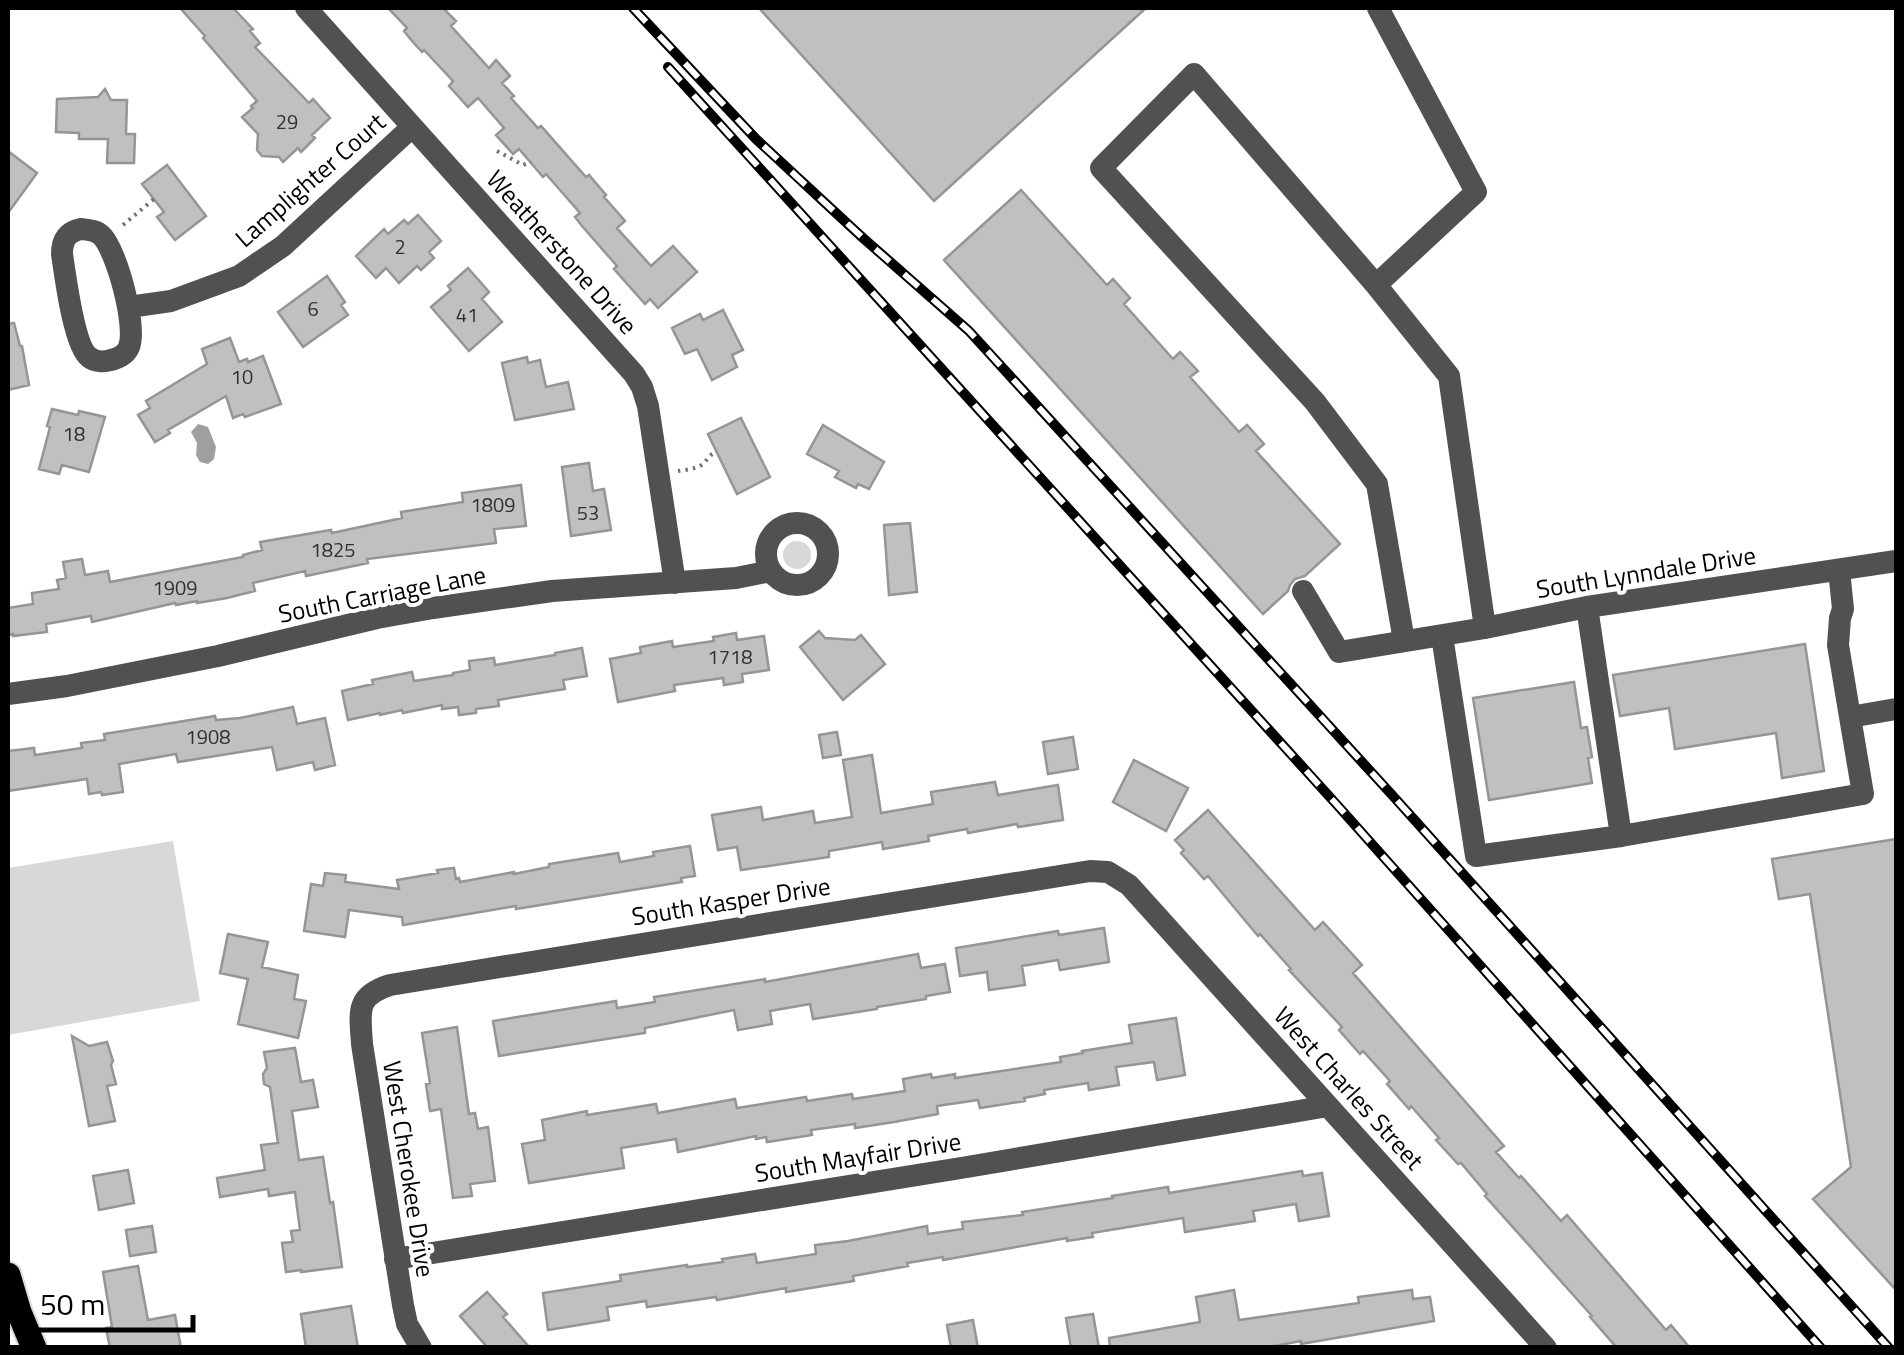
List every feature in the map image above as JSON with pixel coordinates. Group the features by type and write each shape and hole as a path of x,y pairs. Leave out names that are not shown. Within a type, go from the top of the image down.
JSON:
{"main road":[{"path":"8,1275 34,1348"}],"street":[{"name":"Weatherstone Drive","path":"306,8 634,374 648,406 675,583"},
{"path":"1376,285 1476,192 1378,8"},
{"path":"1404,641 1377,484 1315,402 1102,168 1194,74 1449,376 1486,628"},
{"name":"Lamplighter Court","path":"130,307 171,300 240,276 283,246 412,126"},
{"path":"90,230 104,238 130,307 131,332 126,352 110,361 87,356 76,330 62,254 62,243 68,234 90,230"},
{"name":"South Lynndale Drive","path":"1303,591 1338,652 1587,608 1896,561"},
{"path":"1442,636 1476,856 1621,836 1863,794 1838,645 1843,610 1839,570"},
{"name":"South Carriage Lane","path":"8,694 218,656 433,608 552,591 771,572"},
{"path":"1587,608 1621,836"},
{"path":"1850,718 1896,709"},
{"name":"South Kasper Drive","path":"367,996 390,984 1070,873 1108,872"},
{"name":"West Charles Street","path":"1108,872 1129,885 1546,1348"},
{"name":"West Cherokee Drive","path":"367,996 360,1012 362,1044 407,1324 421,1348"},
{"name":"South Mayfair Drive","path":"396,1258 1328,1106"}],"path":[{"path":"497,151 522,165 530,162"},
{"path":"104,238 154,199"},
{"path":"659,475 697,467 716,452"}],"shaded area":[{"path":"198,424 208,427 216,447 214,459 208,464 200,462 196,455 197,443 191,432"},
{"path":"797,541 807,545 811,555 807,565 797,569 787,565 783,555 787,545"},
{"path":"173,841 200,1001 8,1035 8,868"}],"building":[{"path":"180,8 233,8 253,29 250,31 260,43 255,47 309,103 313,99 330,118 301,152 298,148 283,162 279,157 262,156 257,150 258,134 242,117 257,101"},
{"path":"388,8 443,8 456,21 451,26 489,68 496,60 510,76 502,83 514,96 511,98 606,195 625,221 617,228 651,266 673,246 697,272 658,308 650,299 645,304 575,217 580,213 546,174 543,177 519,149 513,154 496,135 504,128 478,98 468,107 449,86 453,81 412,41 404,31 407,28"},
{"path":"759,8 1146,8 934,201"},
{"path":"105,89 111,100 127,100 126,134 135,134 134,163 107,163 108,139 79,139 79,133 56,132 57,99 98,97"},
{"path":"8,151 37,173 8,213"},
{"path":"167,165 206,216 175,240 157,217 164,212 142,184"},
{"path":"1021,190 1107,285 1113,279 1130,298 1124,304 1173,359 1180,352 1198,371 1190,377 1239,432 1247,425 1264,444 1256,451 1340,544 1305,576 1295,579 1263,614 944,260"},
{"path":"418,215 441,241 429,252 434,258 421,270 417,266 399,283 386,268 376,278 356,256 384,229 388,234 404,220 408,224"},
{"path":"468,268 489,292 482,299 502,322 469,351 431,307"},
{"path":"327,276 345,302 341,305 348,315 303,347 278,312"},
{"path":"723,310 743,350 732,355 737,367 712,380 697,349 685,354 672,328 700,314 703,320"},
{"path":"14,323 29,385 8,390 8,324"},
{"path":"230,338 239,362 263,356 281,404 233,418 226,396 168,430 170,433 155,442 138,415 150,408 146,401 207,364 202,349"},
{"path":"527,357 528,363 540,360 546,387 568,382 574,409 515,420 502,363"},
{"path":"52,409 105,417 89,472 62,465 59,474 39,469"},
{"path":"741,418 770,477 737,494 708,434"},
{"path":"823,425 884,462 869,489 858,484 856,488 835,477 839,471 807,454"},
{"path":"589,463 593,491 604,489 611,530 571,536 562,467"},
{"path":"521,485 526,526 494,529 496,543 367,559 368,563 253,583 255,591 227,598 175,603 92,622 91,616 46,624 47,632 8,635 8,608 33,604 32,593 59,589 57,580 66,578 63,562 82,559 85,575 108,571 110,582 243,557 262,550 260,542 331,530 332,533 402,518 401,512 463,502 462,493"},
{"path":"910,523 917,592 889,595 884,525"},
{"path":"819,631 825,638 855,640 861,635 885,664 843,700 800,647"},
{"path":"736,633 737,640 764,636 769,670 742,674 743,682 724,685 723,678 674,685 675,691 618,702 610,659 641,653 640,647 672,641 673,647 714,641 713,637"},
{"path":"1805,644 1824,771 1782,778 1776,733 1675,749 1669,708 1620,716 1613,675"},
{"path":"582,648 587,676 563,680 565,689 498,700 499,706 476,709 476,713 459,715 458,707 442,709 442,705 348,720 342,691 373,684 372,680 412,672 414,681 470,670 469,661 494,658 495,665"},
{"path":"1574,682 1581,728 1587,727 1592,783 1489,800 1473,698"},
{"path":"293,707 297,724 325,718 335,765 315,770 313,762 277,770 272,747 178,762 176,754 119,764 123,792 89,794 87,779 8,791 8,751 34,748 35,755 82,748 81,743 105,740 104,734 215,716 216,720 240,718"},
{"path":"837,732 841,755 823,758 819,735"},
{"path":"1073,737 1078,769 1048,774 1043,742"},
{"path":"872,755 881,813 933,804 931,792 995,782 998,795 1058,785 1063,820 968,833 967,829 883,849 882,842 829,851 829,857 741,870 737,847 718,850 712,815 761,807 763,820 813,811 815,823 852,817 843,760"},
{"path":"1134,760 1188,788 1166,831 1113,802"},
{"path":"1208,810 1315,930 1323,922 1362,965 1353,973 1504,1146 1496,1152 1519,1178 1561,1221 1567,1215 1666,1330 1671,1325 1690,1348 1617,1348 1461,1163 1387,1084 1390,1081 1363,1051 1360,1054 1339,1030 1342,1027 1208,876 1204,879 1181,853 1184,850 1175,840"},
{"path":"1896,839 1896,1290 1813,1199 1851,1167 1810,894 1779,899 1772,859"},
{"path":"690,846 695,876 681,878 682,882 403,925 402,917 349,910 345,937 304,931 311,884 323,886 325,873 346,875 345,882 399,889 397,880 438,873 437,870 454,868 460,882 618,853 620,862"},
{"path":"1104,928 1109,962 1060,970 1058,960 1022,966 1025,985 989,990 987,972 960,976 956,948 1058,931 1059,935"},
{"path":"228,934 268,942 262,967 298,975 294,999 306,1001 298,1038 238,1024 248,979 220,973"},
{"path":"918,954 921,968 945,964 950,992 813,1019 810,1004 770,1011 772,1024 738,1030 734,1010 645,1028 645,1033 499,1056 493,1021 616,1001 617,1008 655,1002 654,997 765,982"},
{"path":"1176,1018 1185,1075 1157,1080 1154,1062 1116,1067 1119,1085 1089,1090 1088,1083 1044,1090 1045,1094 1024,1098 1025,1101 980,1108 978,1100 937,1106 938,1114 855,1128 855,1124 811,1130 812,1135 767,1142 766,1137 756,1136 678,1152 676,1139 621,1148 624,1168 529,1183 522,1144 545,1140 542,1120 656,1104 658,1113 735,1099 737,1108 806,1097 807,1101 852,1094 853,1099 905,1091 903,1079 931,1074 932,1078 955,1074 955,1078 1061,1062 1060,1057 1082,1051 1132,1043 1129,1025"},
{"path":"457,1027 469,1114 475,1113 478,1129 488,1127 495,1181 470,1184 472,1196 453,1198 441,1109 430,1111 422,1033"},
{"path":"72,1036 89,1046 107,1042 116,1084 107,1086 115,1121 89,1126"},
{"path":"295,1048 301,1082 313,1080 318,1107 292,1111 299,1160 323,1157 342,1267 286,1272 282,1243 293,1242 291,1231 300,1230 295,1192 269,1196 268,1189 220,1197 217,1178 265,1170 261,1145 278,1143 270,1087 264,1084 264,1052"},
{"path":"128,1170 134,1203 99,1210 93,1176"},
{"path":"1302,1171 1303,1176 1322,1173 1329,1216 1299,1221 1296,1204 1253,1211 1255,1221 1185,1232 1183,1218 1092,1233 1093,1237 907,1263 908,1266 853,1276 854,1281 786,1292 786,1288 717,1300 716,1297 647,1307 646,1301 607,1307 609,1320 548,1330 543,1293 621,1281 620,1275 755,1254 757,1263 816,1254 815,1245 927,1226 928,1234 963,1229 962,1222 1023,1215 1022,1212 1112,1196 1168,1187 1169,1193"},
{"path":"152,1226 156,1252 130,1256 126,1230"},
{"path":"138,1266 148,1320 175,1315 181,1348 110,1348 106,1328 112,1327 103,1272"},
{"path":"1234,1290 1239,1320 1359,1303 1358,1297 1412,1290 1413,1299 1430,1297 1434,1321 1263,1348 1110,1348 1109,1338 1200,1322 1196,1297"},
{"path":"487,1292 530,1348 488,1348 460,1316"},
{"path":"351,1306 358,1348 306,1348 301,1314"},
{"path":"1093,1314 1099,1348 1071,1348 1066,1318"},
{"path":"973,1320 978,1348 951,1348 947,1325"}],"railway":[{"path":"633,8 756,139 969,331 1889,1348"},
{"path":"668,67 1338,806 1821,1348"}]}
